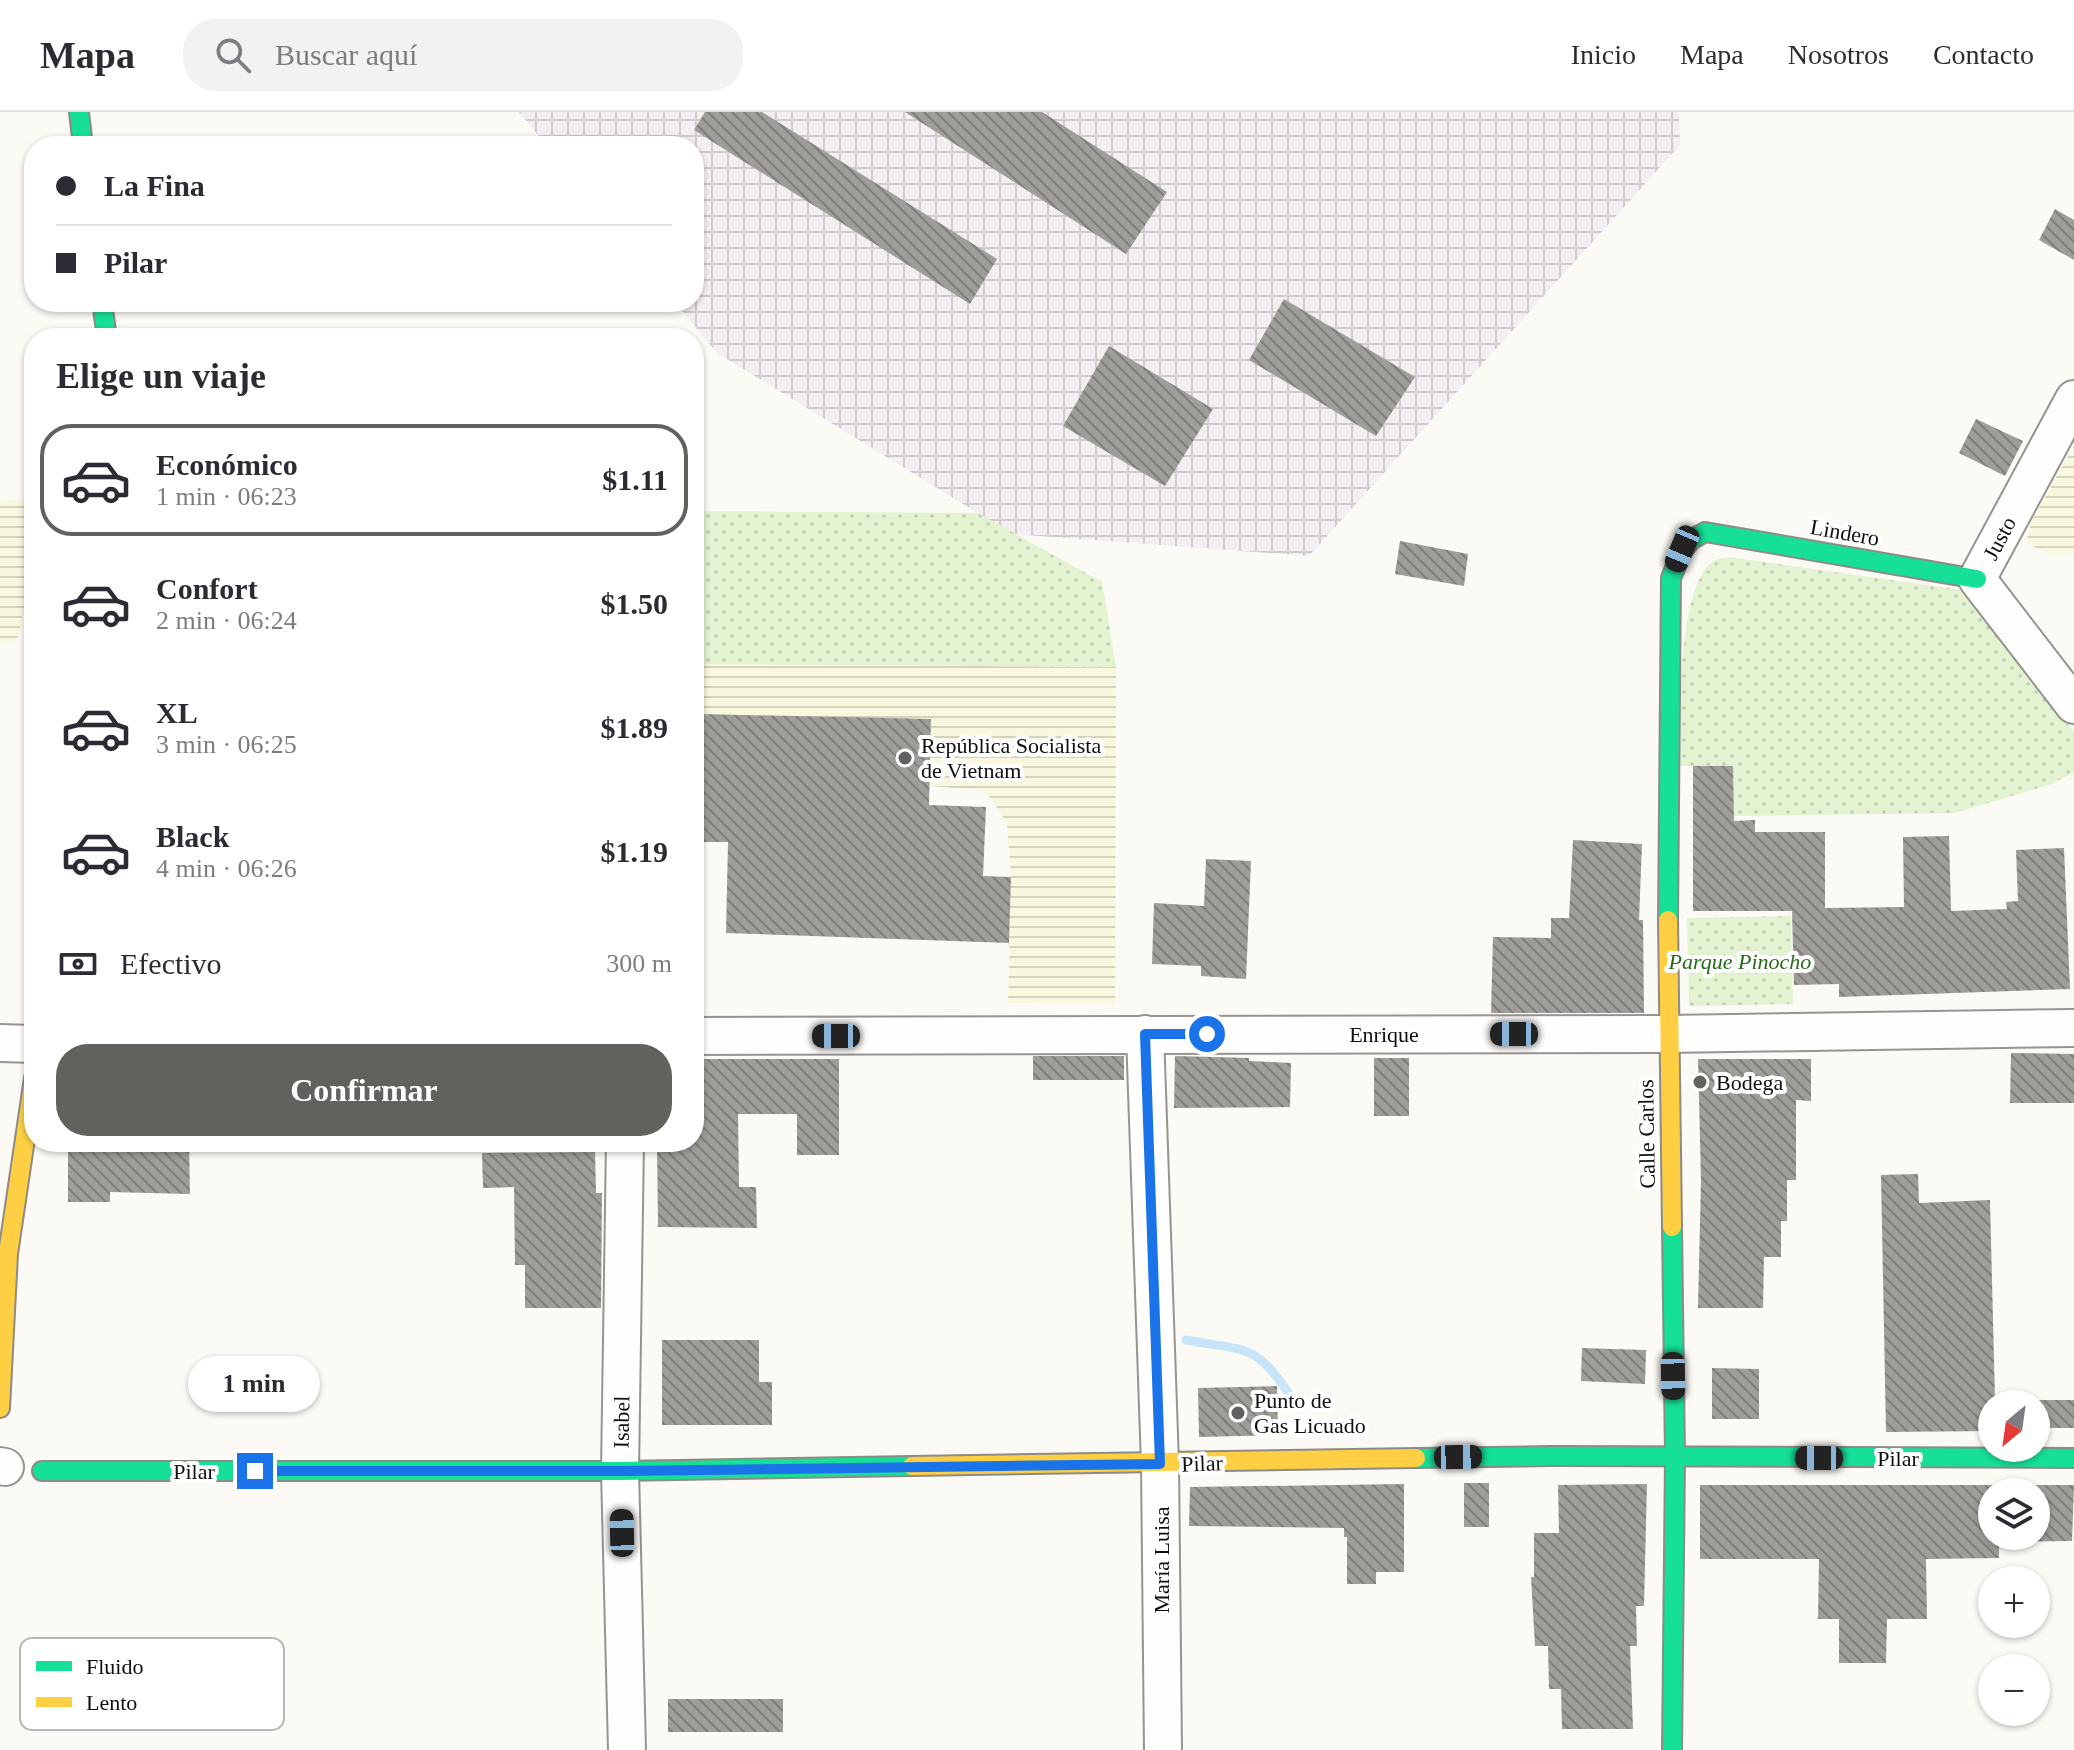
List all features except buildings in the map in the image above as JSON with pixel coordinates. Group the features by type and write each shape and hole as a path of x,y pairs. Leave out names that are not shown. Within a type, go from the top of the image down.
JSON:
{"street":[{"path":"79,112 82,136"},
{"name":"Justo","path":"2074,399 1977,579 2074,705"},
{"name":"Lindero","path":"1705,532 1977,579"},
{"name":"Calle Carlos","path":"1672,1750 1675,1457 1667,837 1671,578 1682,549 1692,538 1705,532"},
{"name":"Enrique","path":"704,1036 1668,1034 2074,1028"},
{"name":"María Luisa","path":"1145,1034 1160,1464 1163,1750"},
{"path":"0,1043 24,1044"},
{"path":"0,1408 8,1254 24,1146"},
{"name":"Isabel","path":"625,1152 620,1471 627,1750"},
{"name":"Pilar","path":"42,1471 620,1471 1160,1464 1300,1459 2074,1458"}],"shaded area":[{"path":"519,112 1679,112 1680,145 1309,556 1012,534 717,353 704,337 704,328 696,328 683,312 704,312 704,136 539,136"}],"green space":[{"path":"2074,446 2074,553 2052,555 2026,543 2031,522"},
{"path":"24,499 24,607 17,641 0,643 0,501"},
{"path":"704,511 978,513 1102,582 1116,667 704,664"},
{"path":"1729,557 1969,591 2074,732 2074,772 2052,784 1955,813 1734,816 1733,766 1679,766 1683,658 1692,599 1700,577 1712,562"},
{"path":"704,664 1116,667 1115,1004 1008,1003 1011,877 1007,824 991,798 980,790 930,786 931,719 704,778"},
{"name":"Parque Pinocho","path":"1791,916 1793,1004 1689,1006 1687,918"}],"waterway":[{"path":"1186,1340 1236,1348 1259,1358 1292,1399"}],"traffic: fast":[{"path":"79,112 82,136"},
{"path":"103,312 106,328"},
{"path":"1668,920 1671,578 1682,551 1691,540 1705,532 1977,579"},
{"path":"1672,1227 1675,1457 1672,1750"},
{"path":"1416,1458 2074,1458"},
{"path":"42,1471 620,1471 912,1466"}],"traffic: slow":[{"path":"1668,920 1672,1227"},
{"path":"0,1408 8,1254 24,1146"},
{"path":"912,1466 1416,1458"}],"place":[{"name":"República Socialista de Vietnam","path":"905,758"},
{"name":"Bodega","path":"1700,1082"},
{"name":"Punto de Gas Licuado","path":"1238,1413"}],"route":[{"path":"255,1471 620,1471 1160,1464 1145,1034 1207,1034"}]}
